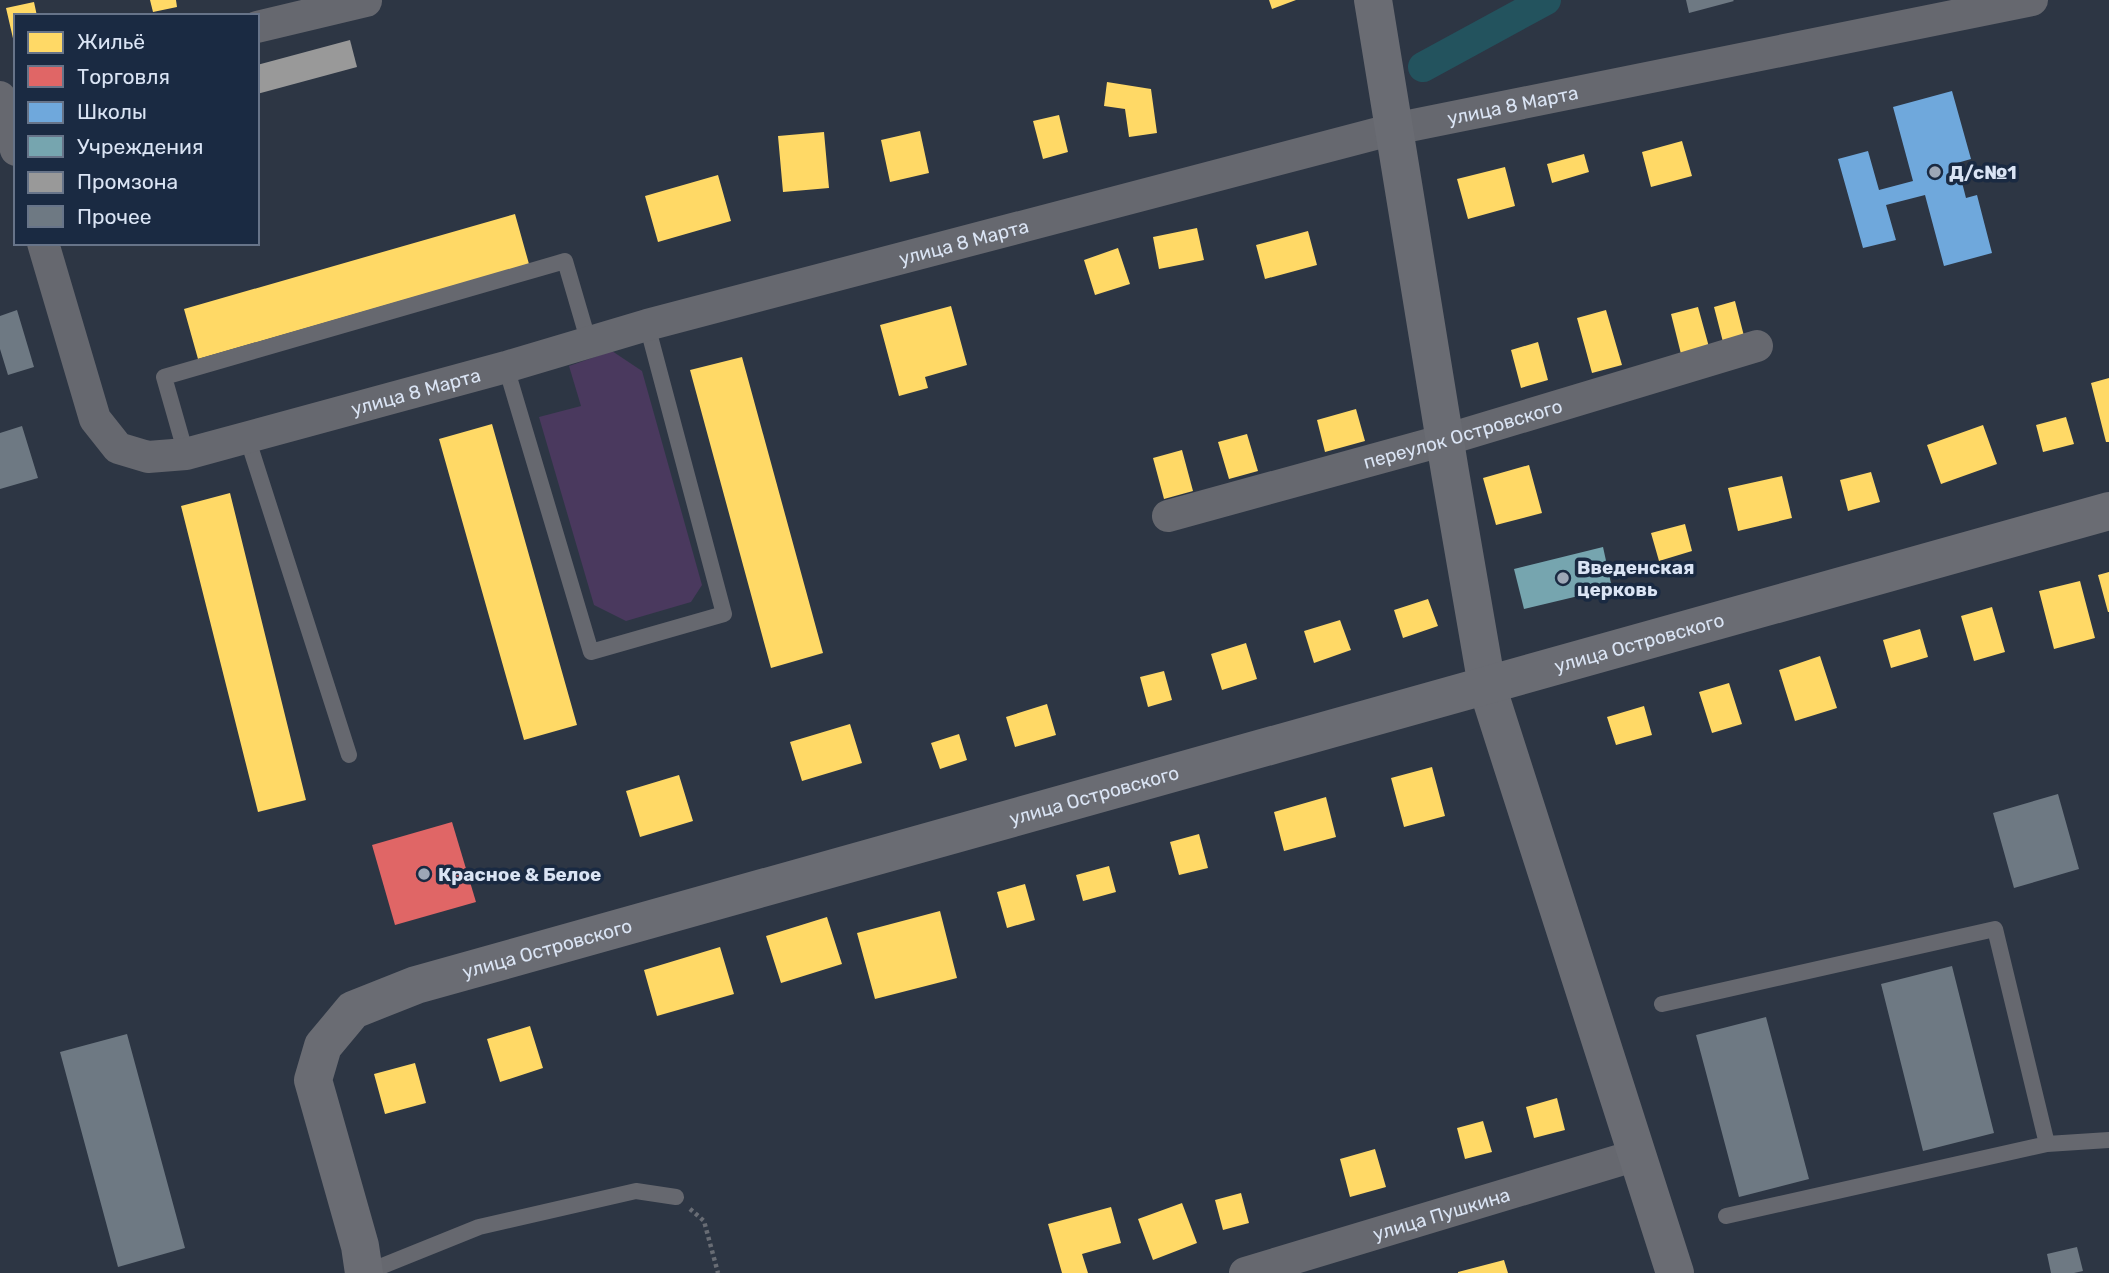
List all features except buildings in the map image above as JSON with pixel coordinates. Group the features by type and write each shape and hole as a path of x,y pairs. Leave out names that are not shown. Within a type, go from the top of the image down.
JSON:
{"street":[{"path":"1373,0 1488,685 1675,1273"},
{"name":"улица 8 Марта","path":"44,245 95,419 118,448 148,457 186,454 506,367 647,325 1394,129 2032,0"},
{"path":"259,27 366,1"},
{"path":"0,97 14,143"},
{"name":"переулок Островского","path":"1168,516 1445,440 1757,346"},
{"name":"улица Островского","path":"365,1273 360,1246 313,1080 323,1046 353,1010 416,985 2109,512"},
{"name":"улица Пушкина","path":"1245,1273 1637,1155"}],"lane":[{"path":"186,454 164,377 565,261 589,343"},
{"path":"506,367 591,652 724,614 647,325"},
{"path":"247,437 349,755"},
{"path":"1662,1004 1995,929 2047,1144"},
{"path":"1726,1216 2047,1144 2109,1140"},
{"path":"365,1273 479,1227 636,1191 676,1197"}],"path":[{"path":"676,1197 704,1221 718,1273"}],"shaded area":[{"path":"612,351 642,371 702,585 691,602 626,621 594,605 539,417 581,406 569,366"}],"waterway":[{"path":"1423,67 1546,0"}],"place":[{"name":"Д/с№1","path":"1935,172"},
{"name":"Введенская церковь","path":"1563,578"},
{"name":"Красное & Белое","path":"424,874"}]}
